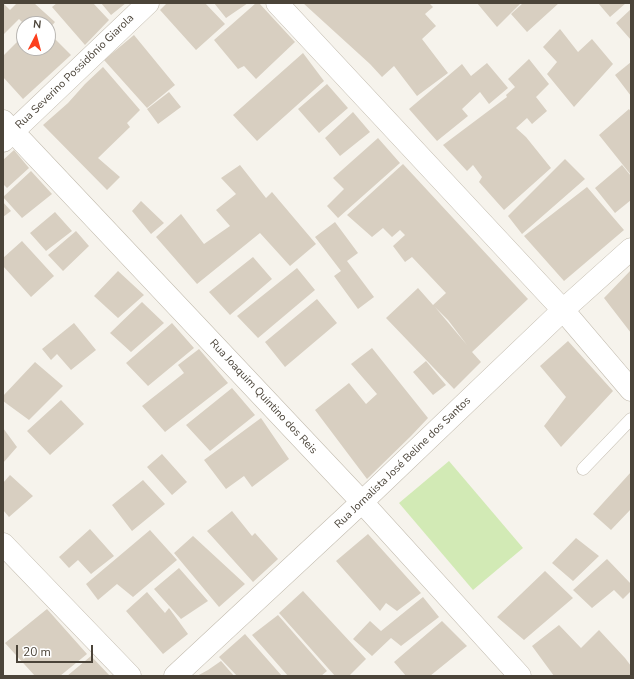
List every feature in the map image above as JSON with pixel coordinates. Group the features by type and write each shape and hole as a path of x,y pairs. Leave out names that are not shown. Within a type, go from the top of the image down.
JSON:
{"street":[{"name":"Rua Severino Possidônio Giarola","path":"6,131 148,3"},
{"path":"277,3 563,310 631,390"},
{"name":"Rua Joaquim Quintino dos Reis","path":"6,131 362,502 520,676"},
{"name":"Rua Jornalista José Beline dos Santos","path":"175,676 362,502 563,310 631,249"},
{"path":"3,544 130,676"}],"lane":[{"path":"583,469 631,419"}],"green space":[{"path":"449,461 523,548 473,590 399,503"}],"building":[{"path":"3,3 10,10 17,3 34,3 48,16 16,16 16,22 3,35"},
{"path":"57,3 93,3 109,20 85,45 52,7"},
{"path":"101,3 126,3 111,15"},
{"path":"167,3 205,3 225,24 196,50 160,10"},
{"path":"214,3 248,3 226,18"},
{"path":"256,3 259,3 295,42 256,79 244,66 238,69 214,40"},
{"path":"303,3 429,3 433,7 425,14 436,26 422,39 448,73 417,96 394,66 382,77 370,64"},
{"path":"477,3 521,3 497,27"},
{"path":"523,3 559,3 527,32 511,14"},
{"path":"598,3 626,3 610,17"},
{"path":"631,9 631,40 616,23"},
{"path":"560,29 578,52 592,39 613,64 574,107 547,74 557,62 543,47"},
{"path":"134,35 175,85 147,108 104,60"},
{"path":"56,40 71,55 23,99 3,77 3,56 16,43 16,56 56,56"},
{"path":"303,53 324,81 257,141 233,115"},
{"path":"529,59 549,84 536,97 547,111 532,124 527,118 516,128 526,137 551,168 504,210 479,182 482,177 473,165 467,171 443,145 507,97 506,95 515,87 508,79"},
{"path":"631,62 631,96 615,75"},
{"path":"487,63 508,88 489,104 480,92 462,109 468,116 437,141 409,109 462,64 471,76"},
{"path":"103,67 140,110 127,123 130,127 98,158 120,177 107,190 43,125 68,103"},
{"path":"327,84 348,108 319,133 298,109"},
{"path":"169,92 181,107 158,124 147,109"},
{"path":"629,109 631,112 631,175 599,135"},
{"path":"353,112 370,132 340,156 325,138"},
{"path":"378,138 400,163 338,218 327,206 344,189 333,178"},
{"path":"14,150 29,168 7,188 3,184 3,160"},
{"path":"565,159 585,179 522,234 508,216"},
{"path":"403,164 528,299 472,352 481,362 454,389 386,318 418,288 433,305 446,293 412,257 405,262 393,246 405,235 400,230 392,237 383,228 372,237 347,215","holes":["435,307 448,320 467,345"]},
{"path":"240,165 266,198 272,192 316,244 290,266 260,233 197,284 156,237 181,214 204,244 230,226 216,210 236,194 221,178"},
{"path":"622,165 631,176 631,200 615,213 595,188"},
{"path":"31,171 52,194 22,218 3,197"},
{"path":"587,187 624,230 564,281 524,236"},
{"path":"141,201 164,223 151,234 132,211"},
{"path":"3,202 11,211 3,217"},
{"path":"55,212 72,231 46,251 30,233"},
{"path":"335,222 358,253 347,261 374,297 358,309 334,276 341,271 315,237"},
{"path":"76,231 89,246 63,271 48,255"},
{"path":"22,241 54,276 31,297 3,266 3,258"},
{"path":"253,257 272,279 230,315 209,292"},
{"path":"297,268 315,290 258,338 237,316"},
{"path":"118,271 144,295 118,318 94,296"},
{"path":"630,271 631,273 631,333 604,298"},
{"path":"317,299 337,323 285,367 265,342"},
{"path":"142,302 164,323 131,352 110,333"},
{"path":"74,323 96,350 71,370 57,354 51,360 42,349"},
{"path":"172,323 194,348 148,386 126,363"},
{"path":"568,341 613,391 561,447 544,426 566,397 540,366"},
{"path":"372,348 428,418 367,479 315,410 349,383 366,404 377,394 351,364"},
{"path":"199,349 228,383 165,432 142,406 184,373 178,365"},
{"path":"426,361 446,385 433,395 413,372"},
{"path":"35,362 63,386 29,420 3,401 3,396"},
{"path":"232,388 255,415 210,451 186,425"},
{"path":"61,400 84,424 50,455 27,431"},
{"path":"261,418 289,459 252,487 244,476 226,489 204,460"},
{"path":"3,428 17,447 3,463"},
{"path":"162,454 187,482 172,495 147,467"},
{"path":"631,472 631,509 611,530 593,514"},
{"path":"10,475 33,496 9,517 3,510 3,483"},
{"path":"143,480 165,504 132,531 112,505"},
{"path":"232,511 252,536 255,533 278,559 253,582 207,531"},
{"path":"90,529 114,556 91,574 78,560 69,568 59,557"},
{"path":"150,530 177,560 133,597 117,584 98,600 86,584"},
{"path":"368,534 421,593 397,611 386,603 380,611 336,561"},
{"path":"193,536 245,584 219,607 174,553"},
{"path":"576,538 599,556 573,581 552,563"},
{"path":"607,559 631,584 631,591 623,599 614,590 592,608 573,590"},
{"path":"179,568 208,601 181,619 154,589"},
{"path":"545,571 573,598 524,640 497,617"},
{"path":"303,591 366,659 349,676 335,676 279,613"},
{"path":"147,592 165,613 169,608 188,634 163,654 126,611"},
{"path":"423,597 439,617 401,646 391,638 372,656 353,639 370,621 381,631"},
{"path":"47,609 87,654 60,676 35,676 5,643"},
{"path":"278,615 327,671 321,676 288,676 252,635"},
{"path":"442,621 467,646 430,676 406,676 394,662"},
{"path":"559,625 581,648 599,630 631,666 631,676 554,676 532,646"},
{"path":"245,634 282,676 237,676 219,657"},
{"path":"91,656 110,676 67,676"},
{"path":"221,661 234,676 197,676 208,670"}]}
